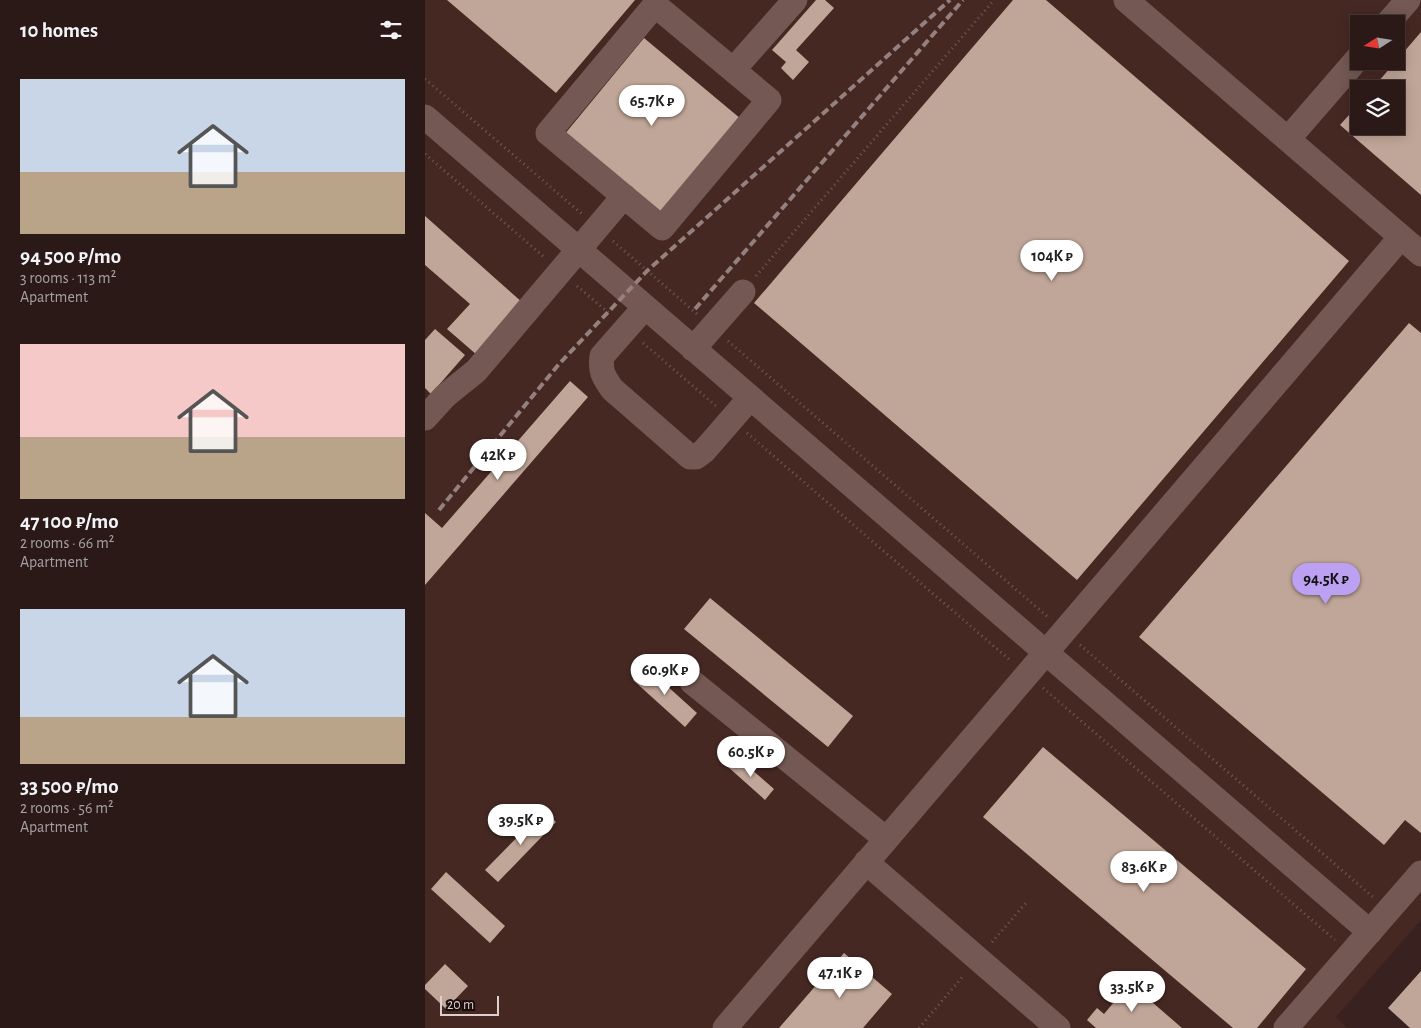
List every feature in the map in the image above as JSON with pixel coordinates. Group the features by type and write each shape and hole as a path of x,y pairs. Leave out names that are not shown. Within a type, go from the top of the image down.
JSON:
{"lane":[{"path":"733,70 795,0"},
{"path":"1126,0 1421,254"},
{"path":"1395,15 1408,0"},
{"path":"655,5 769,100 662,228 624,196 548,134 655,5"},
{"path":"1287,139 1350,67"},
{"path":"425,117 1370,932"},
{"path":"425,418 445,396 476,371 624,196"},
{"path":"725,1028 1401,237"},
{"path":"693,348 743,292"},
{"path":"645,307 602,356 601,366 604,377 612,389 690,457 695,457 704,451 750,398"},
{"path":"692,682 886,839"},
{"path":"867,862 1058,1028"},
{"path":"1285,1028 1421,873"}],"path":[{"path":"743,292 994,0"},
{"path":"425,79 1388,910"},
{"path":"425,154 1351,954"}],"shaded area":[{"path":"425,0 1421,0 1421,920 1336,1017 1347,1028 425,1028"}],"building":[{"path":"447,0 635,0 556,93"},
{"path":"816,0 825,0 834,8 796,50 809,62 793,80 781,68 786,62 772,50"},
{"path":"1013,0 1046,0 1349,261 1077,580 754,303"},
{"path":"1421,32 1421,195 1352,135 1405,135 1405,80 1380,80 1388,70 1405,70 1405,51"},
{"path":"644,38 741,119 660,216 564,135"},
{"path":"1350,114 1350,134 1340,125"},
{"path":"425,216 523,303 477,355 447,329 470,304 425,265"},
{"path":"1409,323 1421,333 1421,833 1405,820 1384,845 1139,637"},
{"path":"435,329 465,355 431,394 425,388 425,340"},
{"path":"570,381 588,397 425,585 425,513 442,528"},
{"path":"710,598 853,716 828,747 684,629"},
{"path":"645,666 697,713 685,727 633,680"},
{"path":"1043,747 1306,969 1257,1028 1233,1028 983,817"},
{"path":"736,756 774,789 765,800 727,766"},
{"path":"544,810 556,822 498,882 485,870"},
{"path":"446,872 505,926 490,943 431,889"},
{"path":"844,953 892,994 863,1028 779,1028"},
{"path":"445,964 468,986 446,1009 425,989 425,985"},
{"path":"1421,971 1421,1028 1410,1028 1388,1008"},
{"path":"1130,983 1182,1028 1096,1028 1087,1020 1097,1008 1104,1014"}],"railway":[{"path":"439,510 559,364 647,271 950,0"},
{"path":"695,309 963,0"}]}
